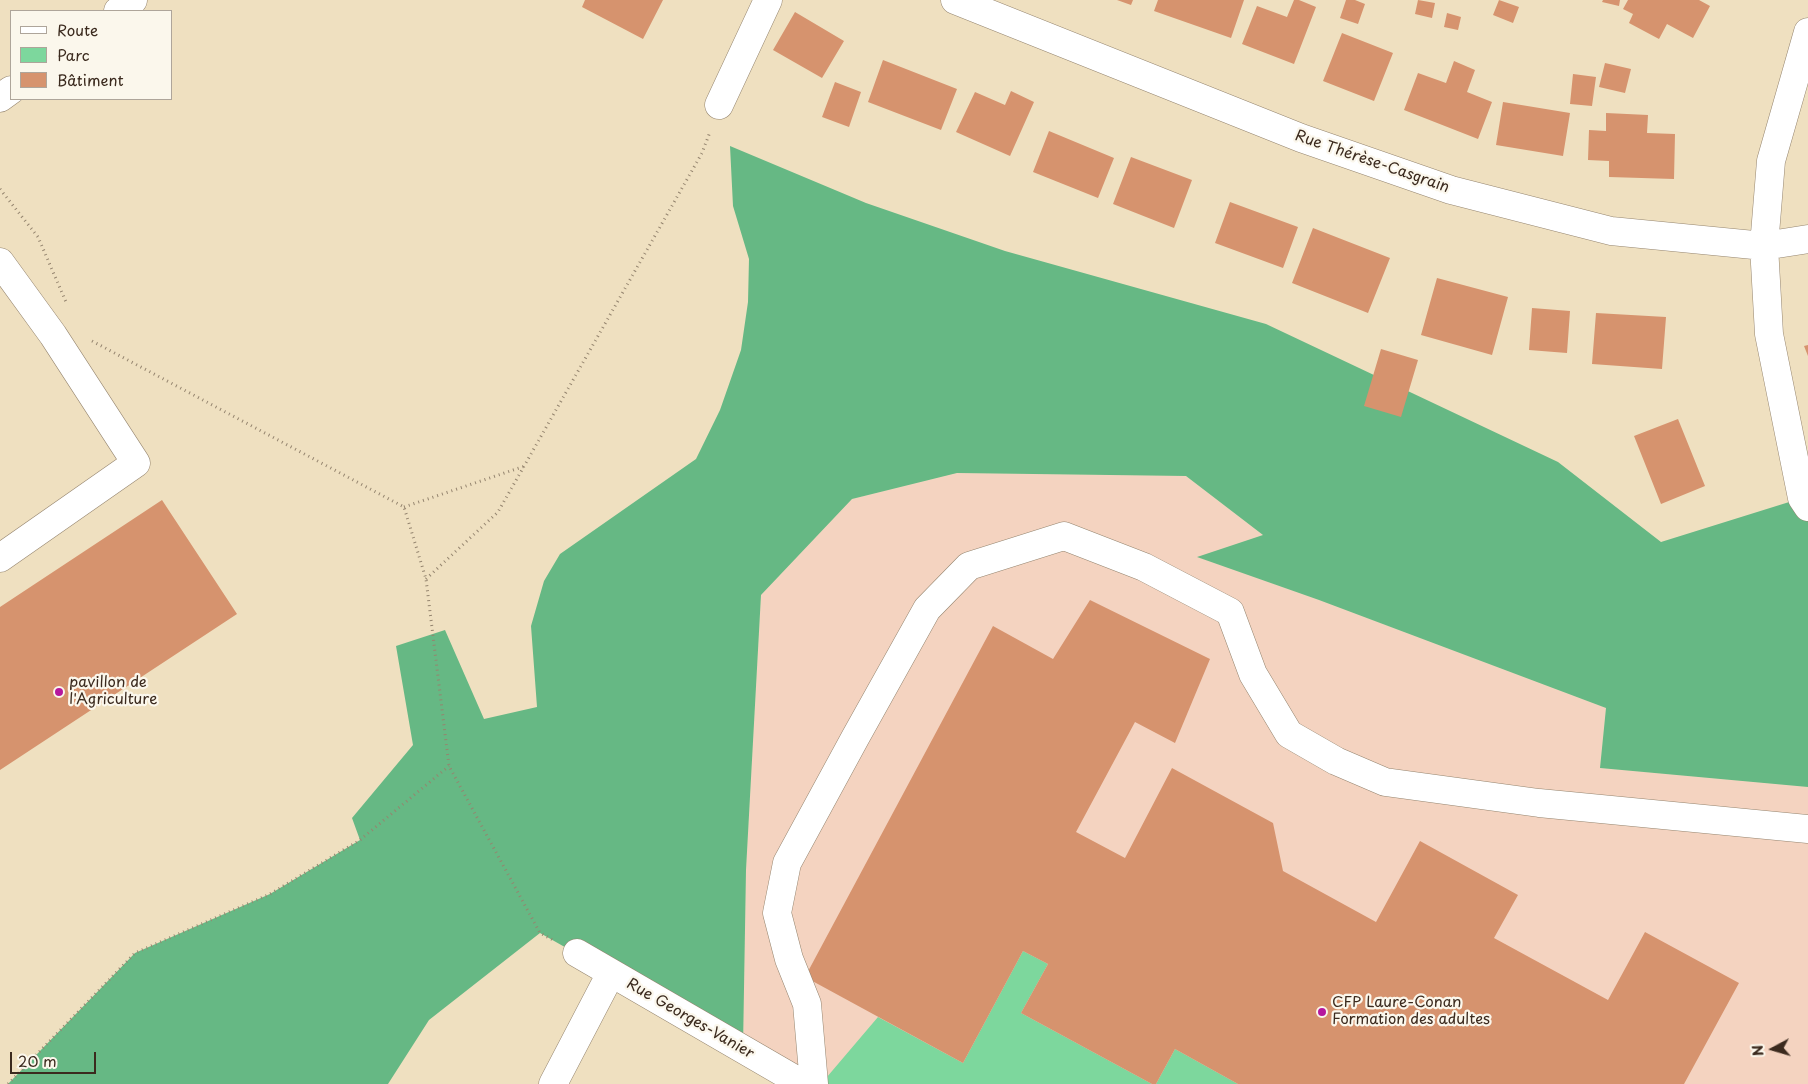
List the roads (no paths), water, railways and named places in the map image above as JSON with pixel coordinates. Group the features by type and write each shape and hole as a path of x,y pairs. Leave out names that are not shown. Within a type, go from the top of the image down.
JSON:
{"street":[{"path":"119,10 133,0"},
{"path":"719,105 768,0"},
{"name":"Rue Thérèse-Casgrain","path":"955,0 1301,138 1451,190 1611,230 1764,246 1808,239"},
{"path":"1808,32 1772,161 1764,246 1769,334 1802,498 1808,507"},
{"path":"0,558 136,463 53,335 1,265"},
{"path":"814,1084 807,1004 789,959 777,913 787,863 927,610 969,566 1064,536 1144,567 1230,612 1253,674 1289,734 1336,761 1385,782 1539,803 1808,829"},
{"name":"Rue Georges-Vanier","path":"577,953 803,1084"},
{"path":"554,1084 611,973"}],"place":[{"name":"pavillon de l'Agriculture","path":"59,692"},
{"name":"CFP Laure-Conan Formation des adultes","path":"1322,1012"}]}
